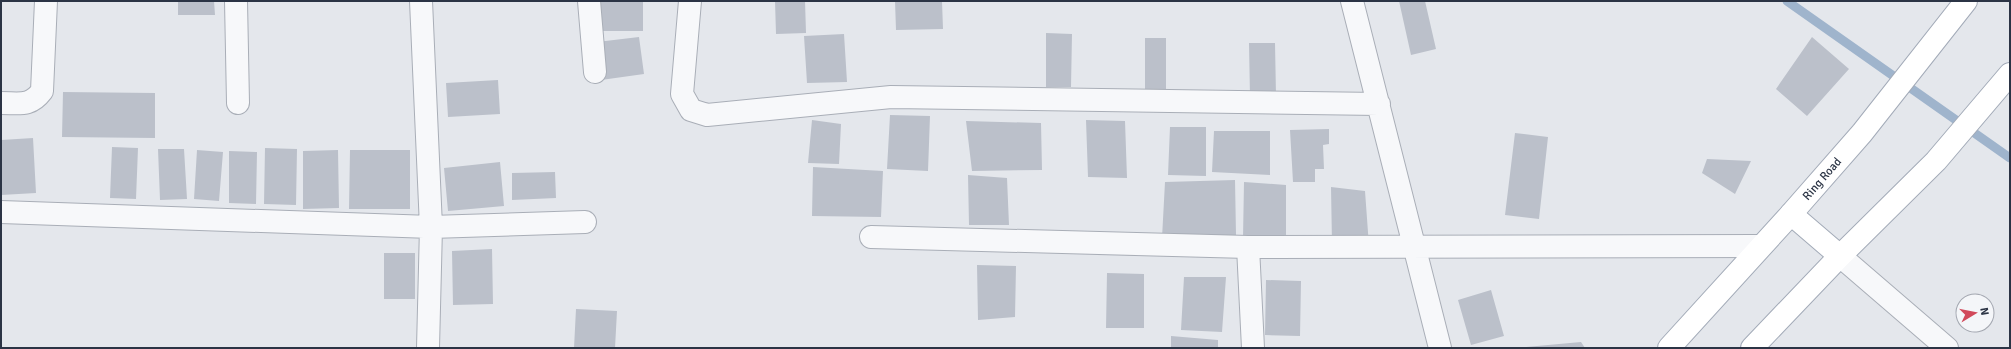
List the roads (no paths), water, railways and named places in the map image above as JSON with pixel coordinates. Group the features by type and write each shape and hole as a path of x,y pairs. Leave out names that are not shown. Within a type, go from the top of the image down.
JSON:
{"main road":[{"name":"Ring Road","path":"1669,348 1760,246 1791,214 1862,133 1963,5"},
{"path":"1752,348 1840,256 1936,161 2010,74"},
{"path":"1791,214 1840,256"}],"street":[{"path":"1,103 25,104 35,100 42,91 46,1"},
{"path":"236,1 238,103"},
{"path":"421,1 431,227 428,348"},
{"path":"590,1 595,72"},
{"path":"690,1 682,94 691,110 707,115 890,97 1378,104"},
{"path":"1352,1 1440,348"},
{"path":"1,212 431,227 584,222"},
{"path":"871,237 1248,247 1760,246"},
{"path":"1248,247 1253,348"},
{"path":"1840,256 1947,348"}],"waterway":[{"path":"1787,1 2010,158"}]}
